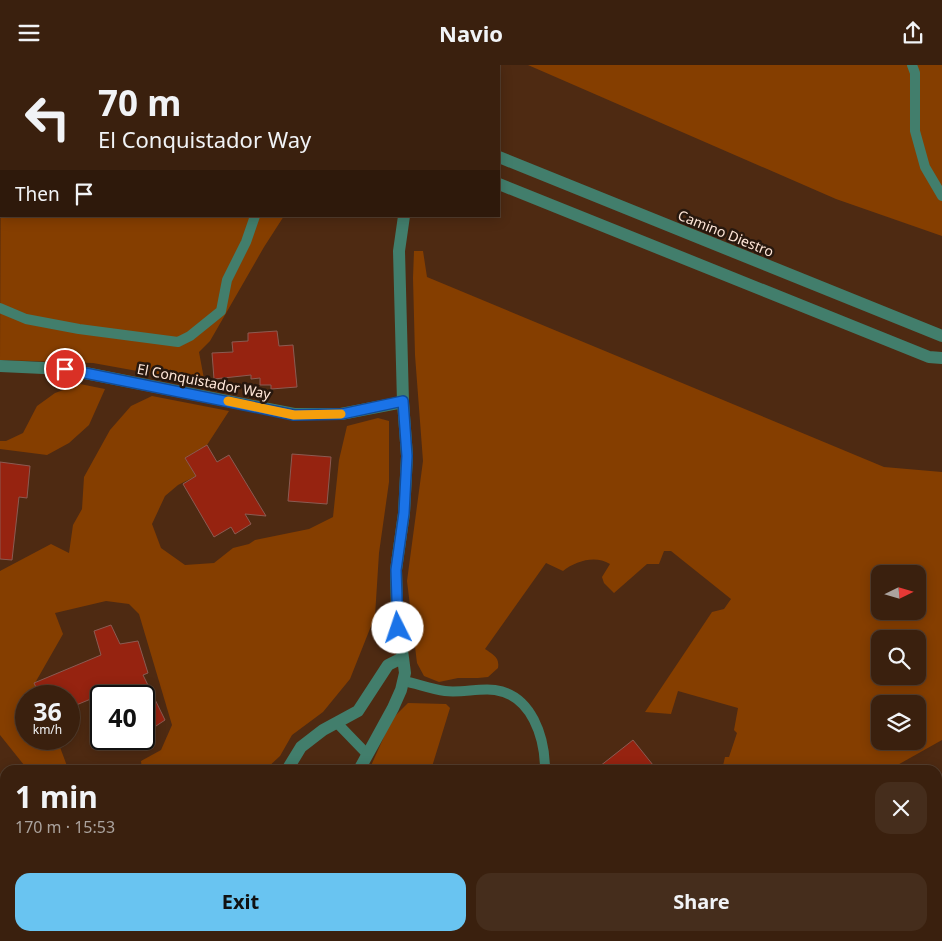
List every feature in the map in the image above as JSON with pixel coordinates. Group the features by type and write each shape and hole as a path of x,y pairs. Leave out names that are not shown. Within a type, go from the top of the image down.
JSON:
{"street":[{"name":"Camino Diestro","path":"500,157 942,336"},
{"path":"500,184 929,357 942,358"},
{"path":"362,765 392,708 404,681 405,673 397,613 396,570 404,513 407,456 403,401 399,251 404,217"},
{"name":"El Conquistador Way","path":"0,366 65,369 294,415 342,414 403,401"},
{"path":"291,765 301,747 323,730 358,711 388,665 402,658"}],"lane":[{"path":"912,65 915,73 915,131 925,167 942,196"},
{"path":"0,308 26,319 79,329 178,342 190,336 220,311 227,281 256,217"},
{"path":"404,681 445,691 494,690 509,694 530,712 540,733 545,755 545,765"},
{"path":"337,723 368,754"}],"shaded area":[{"path":"528,65 942,65 942,236 836,199"},
{"path":"1,217 283,217 210,341 199,352 204,379 176,378 93,363 0,360"},
{"path":"414,251 423,251 427,277 884,467 942,472 942,740 926,749 926,695 871,695 871,750 924,750 898,765 723,765 725,757 729,757 737,733 734,730 738,708 678,691 671,714 645,712 712,612 724,609 731,599 671,551 664,551 659,564 647,564 614,593 604,583 602,577 610,564 604,561 586,560 574,564 563,571 546,563 485,649 497,658 498,668 488,677 458,678 439,682 424,676 417,663 407,581 423,461 415,355"},
{"path":"80,384 105,389 89,425 69,443 47,455 0,449 0,441 6,441 23,433 37,406 55,393"},
{"path":"152,396 229,411 207,445 185,458 196,476 178,485 165,496 152,524 161,548 185,565 214,563 233,548 249,544 255,540 309,529 333,517 339,460 347,426 378,418 389,421 389,482 379,553 375,616 350,679 323,712 292,735 280,756 270,765 141,765 141,761 161,750 172,725 139,614 129,604 106,601 55,613 63,634 35,683 36,685 15,685 15,750 61,750 67,765 24,765 0,735 0,571 51,544 69,553 73,525 82,509 84,477 110,430 131,406"},
{"path":"408,703 446,704 450,708 433,765 371,765 392,719"}],"building":[{"path":"277,331 279,346 293,345 297,387 271,389 271,385 260,385 260,378 251,379 251,375 214,379 212,353 233,352 232,342 248,341 248,333"},
{"path":"207,445 217,462 229,455 266,516 245,514 251,524 235,534 231,527 214,537 183,484 196,476 185,458"},
{"path":"292,454 331,457 327,504 288,501"},
{"path":"0,462 30,466 27,498 19,497 12,560 0,559"},
{"path":"111,625 120,644 138,641 148,673 143,675 148,685 90,685 90,699 80,703 80,685 35,685 34,683 101,655 94,631"},
{"path":"155,700 165,720 155,727"},
{"path":"633,740 653,765 601,765"}],"slow traffic":[{"path":"228,401 294,415 341,414"}],"route":[{"path":"65,369 294,415 342,414 403,401 407,456 404,513 396,570 398,628"}]}
